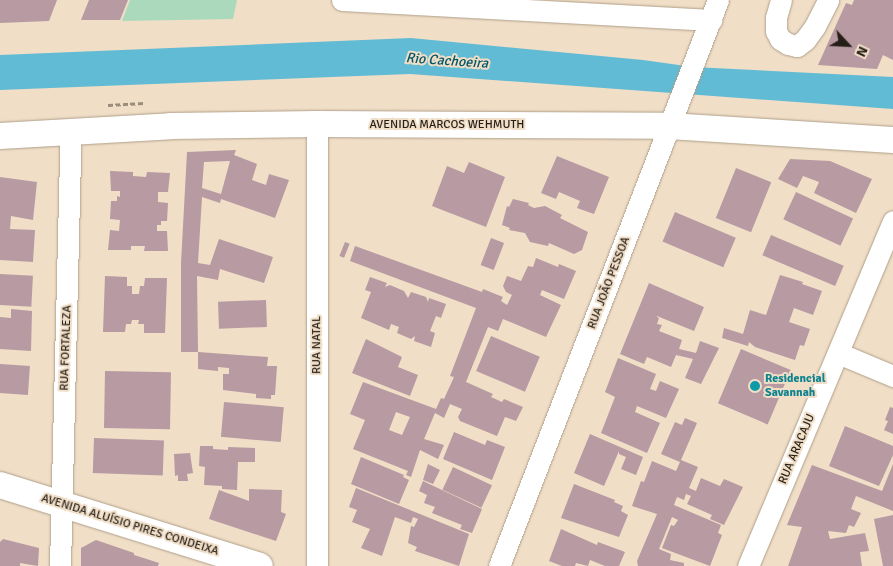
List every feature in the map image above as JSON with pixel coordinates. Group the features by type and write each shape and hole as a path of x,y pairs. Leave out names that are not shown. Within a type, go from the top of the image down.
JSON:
{"main road":[{"name":"AVENIDA MARCOS WEHMUTH","path":"0,136 72,130 317,124 669,126 893,140"},
{"name":"AVENIDA ALUÍSIO PIRES CONDEIXA","path":"0,485 260,566"}],"street":[{"path":"342,0 711,20"},
{"name":"RUA JOÃO PESSOA","path":"499,566 718,0"},
{"path":"782,0 776,17 776,31 780,39 797,46 816,26 828,0"},
{"name":"RUA NATAL","path":"317,124 317,566"},
{"name":"RUA FORTALEZA","path":"60,566 72,130"},
{"name":"RUA ARACAJU","path":"748,566 893,221"},
{"path":"838,353 893,376"}],"green space":[{"path":"130,0 237,0 233,19 122,21"}],"water":[{"name":"Rio Cachoeira","path":"411,38 643,60 693,67 893,77 893,109 410,74 0,90 0,55"}],"building":[{"path":"0,0 57,0 49,21 0,23"},
{"path":"89,0 128,0 120,20 81,20"},
{"path":"854,0 893,0 893,60 883,55 877,69 818,65 846,3 852,5"},
{"path":"236,150 234,155 257,164 252,180 266,185 269,174 289,180 275,218 221,199 220,203 202,197 198,263 210,265 219,239 273,257 264,283 220,269 218,280 197,276 198,352 181,352 181,263 187,152","holes":["230,161 221,194 202,188 204,162"]},
{"path":"557,156 609,177 594,214 577,208 580,201 559,192 556,199 541,193"},
{"path":"790,159 830,161 872,179 856,213 814,193 819,182 803,176 797,188 778,179"},
{"path":"469,162 505,177 486,227 432,206 447,166 464,173"},
{"path":"736,168 771,182 751,232 716,218"},
{"path":"110,171 133,172 133,176 146,177 147,172 170,173 168,192 158,192 158,202 168,203 167,221 161,221 161,225 157,225 157,231 167,231 168,251 144,251 145,246 131,246 131,250 108,250 110,230 119,231 120,220 110,219 111,201 117,201 117,196 120,197 120,191 111,191"},
{"path":"0,177 37,182 33,220 11,216 10,229 35,230 33,262 0,260"},
{"path":"796,192 853,219 840,246 783,219"},
{"path":"513,199 529,203 528,205 534,208 545,206 562,215 560,218 588,232 582,250 574,254 549,243 548,246 530,242 525,233 509,230 510,228 502,225 507,206 509,207"},
{"path":"675,212 736,238 723,267 662,241"},
{"path":"771,235 844,266 835,286 762,255"},
{"path":"491,238 504,243 494,270 481,265"},
{"path":"345,242 350,244 344,258 339,256"},
{"path":"355,246 482,292 483,289 503,297 501,301 507,305 512,295 506,292 503,286 507,276 521,281 528,266 533,267 536,258 558,267 559,264 576,271 564,299 542,290 540,295 561,305 546,337 503,319 498,331 488,327 466,382 493,394 491,397 502,402 504,399 523,407 516,421 505,417 497,436 460,421 458,417 462,409 450,404 444,418 435,413 424,439 444,445 438,459 420,450 411,477 406,475 408,471 353,449 365,420 350,414 363,382 436,409 441,398 444,399 454,377 450,376 476,308 350,261","holes":["396,412 410,417 402,435 389,430"]},
{"path":"0,274 33,276 31,307 0,305"},
{"path":"780,275 803,282 802,284 822,291 813,315 794,308 789,322 810,329 804,346 800,345 795,360 755,347 749,342 748,346 722,338 724,328 743,334 750,310 766,315"},
{"path":"105,276 127,277 127,286 132,286 132,294 139,294 140,286 144,286 145,278 167,278 165,333 144,333 144,324 138,324 139,320 132,320 131,324 126,324 125,332 103,332"},
{"path":"370,277 387,283 385,287 390,285 404,291 408,298 411,292 426,297 428,302 429,298 446,304 441,318 436,316 430,331 435,333 431,347 414,341 415,336 411,339 397,333 399,327 391,324 389,330 361,318 371,292 365,290"},
{"path":"649,283 704,307 694,331 657,316 659,318 657,324 662,325 659,331 682,340 679,349 696,353 700,341 719,348 701,384 685,378 693,359 676,355 671,367 647,357 644,364 620,354"},
{"path":"266,300 267,327 219,329 218,302"},
{"path":"11,309 32,311 31,351 0,349 0,317 11,318"},
{"path":"491,336 540,357 525,392 476,371"},
{"path":"366,339 402,357 398,367 418,375 410,396 352,373"},
{"name":"Residencial Savannah","path":"741,349 791,370 768,424 718,403"},
{"path":"198,352 268,357 267,366 277,366 275,395 271,395 271,399 256,398 256,394 223,390 223,374 229,374 229,368 218,367 218,371 198,369"},
{"path":"618,358 656,374 650,389 656,391 660,381 679,389 666,418 637,406 635,412 660,423 647,453 601,433 615,397 605,392"},
{"path":"0,364 30,366 28,395 0,393"},
{"path":"105,371 171,372 170,429 104,428"},
{"path":"224,402 284,407 281,442 221,437"},
{"path":"890,407 893,408 893,434 884,430 888,421 885,420"},
{"path":"685,418 697,423 681,460 698,467 689,488 696,491 701,478 720,486 724,479 743,487 724,525 710,519 712,515 687,504 691,496 686,494 684,500 677,497 674,505 721,525 718,533 722,535 710,566 662,548 671,525 674,526 678,520 672,517 659,549 671,554 670,560 684,563 684,566 638,566 637,561 657,514 632,506 641,481 644,482 652,461 676,471 680,462 661,454 675,422 682,425"},
{"path":"845,426 893,446 893,455 879,486 829,466"},
{"path":"454,432 485,445 487,440 505,447 492,480 443,459"},
{"path":"590,434 643,457 636,475 621,469 626,457 619,454 619,451 604,486 574,473"},
{"path":"94,438 164,440 163,475 93,473"},
{"path":"200,446 213,446 213,449 228,450 228,447 255,448 255,462 238,462 237,490 222,489 222,486 204,485 205,467 199,466"},
{"path":"190,453 193,473 187,474 188,481 178,481 178,475 175,476 174,454"},
{"path":"361,457 404,475 403,477 409,480 399,504 351,484"},
{"path":"428,464 440,470 433,484 423,480"},
{"path":"893,464 893,511 856,496 851,509 861,513 854,527 849,525 846,533 828,531 830,539 865,533 869,551 860,552 862,566 788,566 802,527 787,525 812,465 882,491"},
{"path":"453,467 492,485 481,508 442,490"},
{"path":"423,481 482,509 472,533 460,529 462,525 432,513 435,507 424,503 427,495 419,491"},
{"path":"574,484 615,500 614,502 623,506 621,511 628,515 619,537 561,518"},
{"path":"356,488 469,534 459,566 415,551 417,547 408,543 411,526 414,527 418,519 413,517 411,523 395,517 382,556 361,548 370,529 352,522 357,510 349,507"},
{"path":"249,489 282,490 281,512 286,514 276,541 209,519 219,490 249,501"},
{"path":"893,515 893,566 883,566 874,519"},
{"path":"561,529 597,545 598,542 625,552 619,566 605,566 590,560 588,566 576,563 575,566 562,566 549,561"},
{"path":"3,539 39,548 38,566 20,563 20,566 0,566 0,542"},
{"path":"96,540 159,563 158,566 81,566 81,548"}],"place":[{"name":"Residencial Savannah","path":"755,386"}]}
